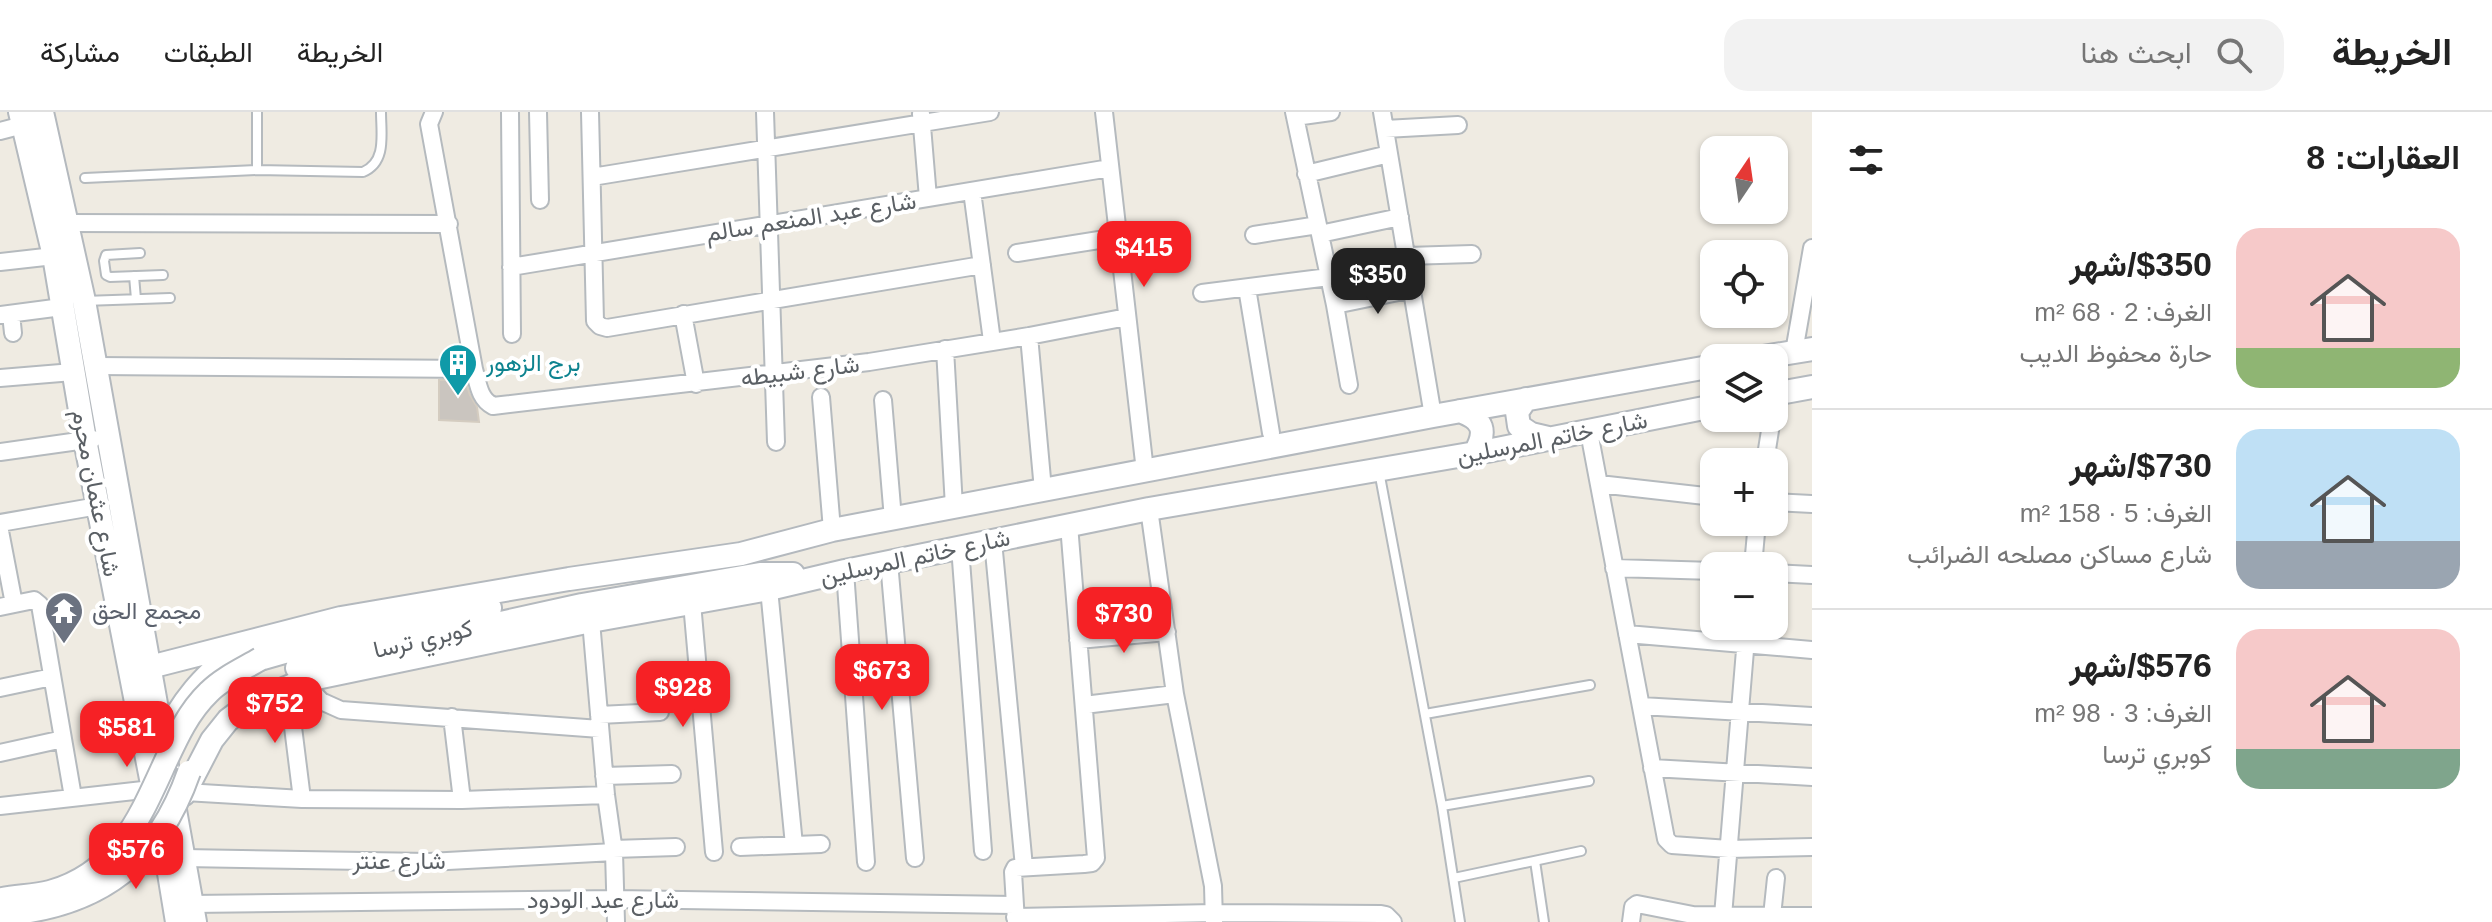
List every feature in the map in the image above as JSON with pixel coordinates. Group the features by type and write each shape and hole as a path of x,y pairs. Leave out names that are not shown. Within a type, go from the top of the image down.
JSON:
{"main road":[{"name":"شارع عثمان محرم","path":"42,112 66,223 73,304 73,372 85,440 98,506 140,668 180,801 184,858 193,913"},
{"name":"شارع عثمان محرم","path":"22,118 54,256 96,366 140,668 147,780 177,922"},
{"name":"شارع خاتم المرسلين","path":"140,668 341,618 569,579 741,554 832,530 1700,368"},
{"path":"1788,393 1812,387"},
{"path":"1526,399 1517,412 1519,426 1531,434 1552,439"},
{"name":"شارع خاتم المرسلين","path":"180,801 212,740 228,720 280,676 769,589 1149,509 1475,453 1700,409"},
{"path":"1460,411 1471,415 1480,424 1482,437 1475,453"},
{"name":"كوبري ترسا","path":"280,676 288,651 661,574 741,554"},
{"name":"كوبري ترسا","path":"2,904 76,883 110,859 140,817 191,712 209,692 229,677 280,676 306,665 582,605 760,574 815,578"},
{"path":"2,904 80,871 104,852 124,826 177,711 195,688 241,644"}],"street":[{"path":"96,366 474,369 429,124 434,112"},
{"path":"510,112 512,334"},
{"path":"538,112 540,200"},
{"path":"590,112 595,321 600,326 607,328 982,265"},
{"path":"765,112 776,442"},
{"path":"592,177 768,148 922,118 990,112"},
{"path":"1104,112 1145,471"},
{"path":"1331,112 1295,114 1349,385"},
{"path":"1382,112 1433,416"},
{"path":"0,131 22,118"},
{"path":"922,118 928,198"},
{"path":"1385,129 1458,125"},
{"path":"1306,174 1389,154"},
{"name":"شارع عبد المنعم سالم","path":"511,267 1110,168"},
{"path":"972,191 992,341"},
{"path":"1254,235 1400,217"},
{"path":"66,223 449,224"},
{"path":"1017,253 1118,237"},
{"path":"1803,350 1812,248"},
{"path":"1407,256 1472,254"},
{"path":"0,262 54,256"},
{"path":"1202,293 1329,277"},
{"path":"1247,288 1271,433"},
{"path":"1335,305 1413,289"},
{"path":"13,333 5,314 73,304"},
{"path":"683,314 696,384"},
{"name":"شارع شبيطه","path":"474,369 484,400 498,407 869,362 1127,317"},
{"path":"1029,336 1043,490"},
{"path":"945,349 954,507"},
{"path":"0,378 73,372"},
{"path":"821,397 832,530"},
{"path":"883,400 893,519"},
{"path":"1589,432 1666,839 1672,845 1729,849 1812,847"},
{"path":"0,452 108,437"},
{"path":"1599,484 1700,495"},
{"path":"1788,503 1812,504"},
{"path":"0,523 98,506"},
{"path":"1149,509 1175,694 1213,886 1214,918"},
{"path":"1015,915 1013,872 1020,867 1092,863 1096,858 1069,525"},
{"path":"0,531 7,606 34,600 40,605 73,797"},
{"path":"993,541 1020,867"},
{"path":"960,547 983,851"},
{"path":"889,562 915,858"},
{"path":"1614,568 1700,571"},
{"path":"845,571 866,862"},
{"path":"1788,574 1812,575"},
{"path":"769,589 794,845"},
{"path":"692,603 714,852"},
{"path":"591,621 604,776 614,850 616,922"},
{"path":"1078,640 1167,632"},
{"path":"1627,634 1812,650"},
{"path":"1723,916 1746,640"},
{"path":"280,676 341,710 599,722 660,712"},
{"path":"280,676 302,799"},
{"path":"0,688 52,677"},
{"path":"1084,705 1175,694"},
{"path":"1641,706 1812,716"},
{"path":"452,717 462,800"},
{"path":"0,753 63,739"},
{"path":"1652,768 1812,777"},
{"path":"604,776 672,774"},
{"path":"0,806 73,797 147,780"},
{"path":"180,801 462,800 606,795"},
{"path":"740,847 821,844"},
{"name":"شارع عنتر","path":"184,858 429,862 676,847"},
{"path":"1769,918 1776,878"},
{"name":"شارع عبد الودود","path":"193,913 616,899 1015,915 1214,918 1381,914 1393,922"},
{"path":"1632,917 1633,907 1637,904 1693,919 1812,916"}],"lane":[{"path":"257,112 257,170"},
{"path":"85,178 257,170 363,172 372,168 379,159 381,112"},
{"path":"140,253 104,257 108,277 163,275"},
{"path":"134,276 136,299"},
{"path":"73,304 170,298"},
{"path":"1379,470 1442,806 1460,922"},
{"path":"1425,714 1590,685"},
{"path":"1442,806 1589,781"},
{"path":"1454,878 1581,851"},
{"path":"1535,861 1544,922"}],"building":[{"name":"برج الزهور","path":"439,380 465,380 477,407 479,422 439,420"}],"place":[{"name":"برج الزهور","path":"458,397"},
{"name":"مجمع الحق","path":"64,645"}]}
